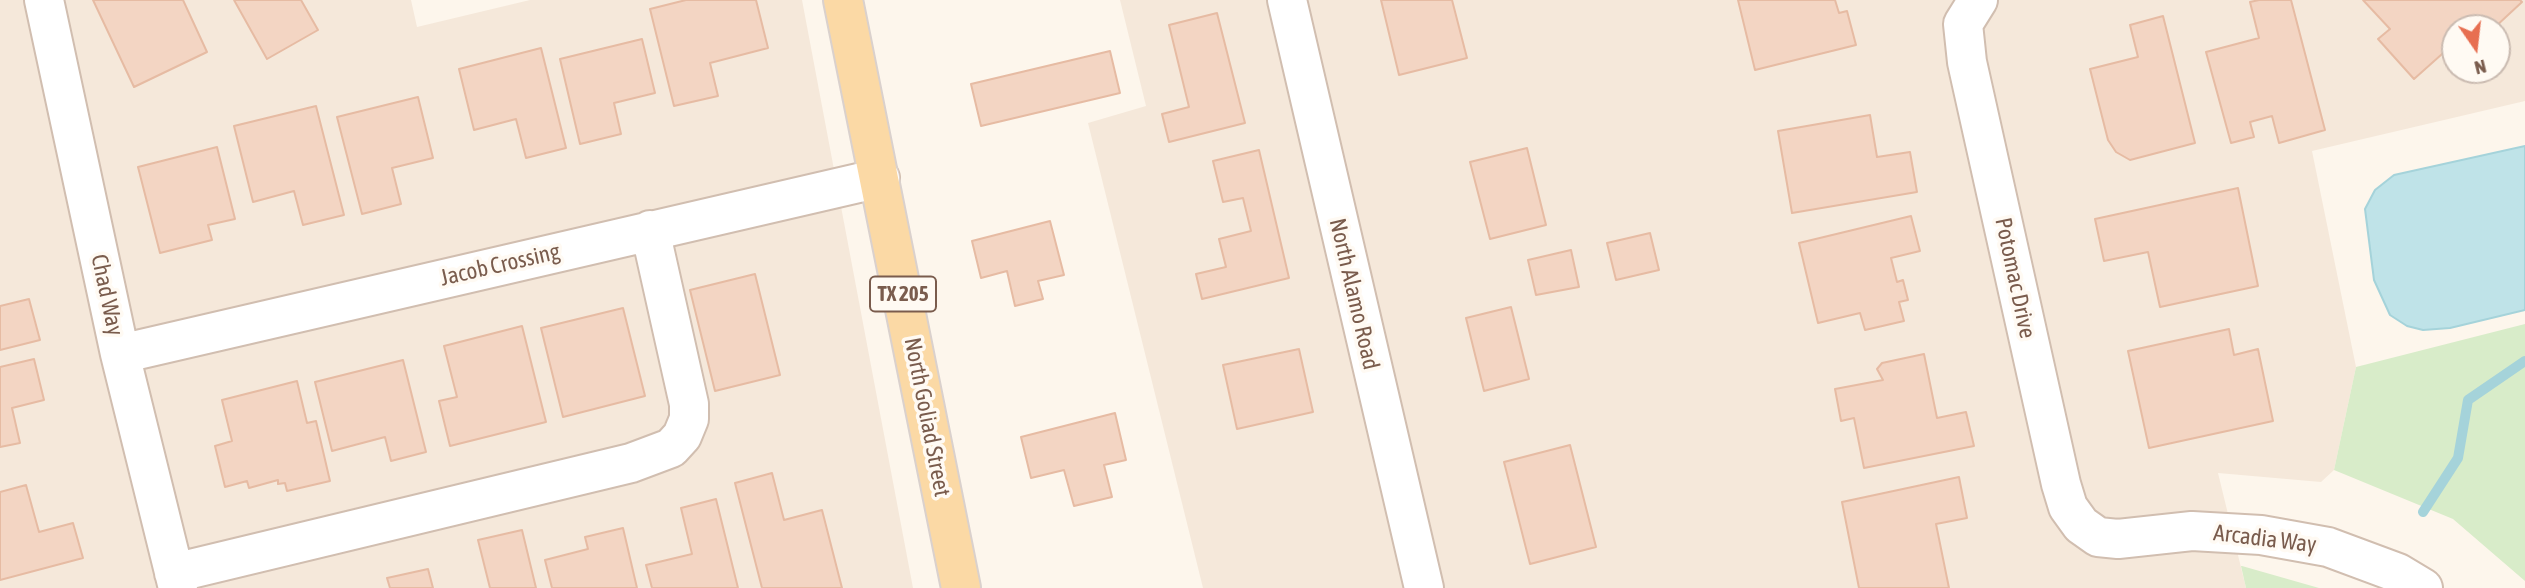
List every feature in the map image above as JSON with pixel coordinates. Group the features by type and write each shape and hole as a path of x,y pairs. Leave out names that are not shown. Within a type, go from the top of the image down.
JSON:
{"main road":[{"name":"North Goliad Street","path":"843,0 961,588"}],"street":[{"name":"Chad Way","path":"44,0 120,354 176,581"},
{"name":"North Alamo Road","path":"1287,0 1423,588"},
{"name":"Potomac Drive","path":"1974,4 1963,24 1964,43 2061,484 2068,507 2081,525 2098,537"},
{"name":"Jacob Crossing","path":"120,354 880,178"},
{"path":"176,581 632,463 671,448 682,436 689,419 689,404 650,230"},
{"name":"Arcadia Way","path":"2098,537 2118,539 2192,531 2261,535 2328,547 2398,573 2423,588"}],"shaded area":[{"path":"0,0 411,0 417,27 530,0 802,0 913,588 0,588"},
{"path":"1120,0 2525,0 2525,101 2312,151 2356,367 2334,470 2321,482 2218,473 2246,588 1203,588 1088,123 1146,106"}],"green space":[{"path":"2525,324 2525,581 2453,519 2334,470 2356,367"},
{"path":"2242,566 2319,588 2246,588"}],"water":[{"path":"2525,146 2525,310 2450,328 2423,330 2407,326 2390,315 2374,280 2365,209 2375,190 2394,175"}],"building":[{"path":"93,0 183,0 207,52 134,87"},
{"path":"234,0 301,0 318,30 267,59"},
{"path":"686,0 756,0 768,48 710,63 718,96 674,106 650,9"},
{"path":"1381,0 1452,0 1467,58 1399,75"},
{"path":"1738,0 1835,0 1839,13 1847,11 1856,45 1755,70"},
{"path":"2291,0 2325,130 2279,143 2272,116 2250,122 2254,137 2231,143 2206,52 2259,38 2250,2"},
{"path":"2363,0 2522,2 2509,14 2441,14 2441,55 2414,79 2378,39 2390,29"},
{"path":"1217,13 1245,123 1169,142 1162,114 1189,107 1169,25"},
{"path":"2163,16 2195,143 2130,160 2116,152 2108,140 2090,69 2138,57 2130,25"},
{"path":"642,39 655,93 614,103 621,134 580,144 560,59"},
{"path":"541,48 566,148 526,158 516,119 474,130 459,69"},
{"path":"1110,51 1120,93 981,126 971,84"},
{"path":"418,97 433,158 392,168 401,204 362,214 337,117"},
{"path":"316,106 344,215 303,225 294,191 253,202 234,126"},
{"path":"1870,115 1877,157 1910,152 1917,192 1792,213 1778,131"},
{"path":"217,147 235,219 208,225 212,240 160,253 138,167"},
{"path":"1527,148 1546,225 1490,239 1470,162"},
{"path":"1259,150 1289,278 1202,299 1196,274 1226,267 1219,239 1251,231 1243,198 1223,202 1213,161"},
{"path":"2238,188 2258,286 2160,307 2148,252 2104,261 2095,219"},
{"path":"1911,216 1920,251 1891,258 1897,282 1903,280 1908,300 1899,302 1904,321 1865,330 1860,313 1818,323 1799,243"},
{"path":"1050,221 1064,275 1038,281 1043,299 1015,306 1007,271 981,278 972,241"},
{"path":"1650,233 1659,270 1616,280 1607,243"},
{"path":"1571,250 1579,287 1536,295 1528,260"},
{"path":"755,274 780,375 715,391 690,290"},
{"path":"29,299 40,340 0,350 0,306"},
{"path":"1511,307 1529,379 1484,391 1466,318"},
{"path":"623,308 645,396 563,417 541,328"},
{"path":"522,326 546,422 450,446 439,401 457,397 444,346"},
{"path":"2229,329 2234,355 2258,349 2273,421 2149,448 2128,351"},
{"path":"1299,349 1313,412 1237,429 1223,365"},
{"path":"1924,354 1937,418 1966,412 1974,446 1864,468 1854,418 1841,421 1835,389 1883,380 1877,369 1882,363"},
{"path":"34,359 44,400 12,408 20,443 0,447 0,367"},
{"path":"403,360 426,452 391,461 385,437 332,451 315,382"},
{"path":"297,381 307,423 316,421 330,481 287,491 285,483 278,484 278,480 249,488 247,481 225,487 215,446 232,441 222,400"},
{"path":"1115,413 1126,460 1104,465 1112,497 1074,506 1064,470 1031,478 1021,437"},
{"path":"1570,445 1596,547 1530,564 1504,462"},
{"path":"772,473 784,520 822,510 842,588 762,588 735,483"},
{"path":"1959,477 1967,518 1936,524 1949,588 1859,588 1842,502"},
{"path":"26,485 39,532 73,523 83,558 0,580 0,492"},
{"path":"716,499 738,588 652,588 646,565 692,554 681,508"},
{"path":"623,528 637,588 552,588 545,560 588,549 585,537"},
{"path":"522,530 536,588 490,588 478,540"},
{"path":"428,569 433,588 390,588 387,578"}],"waterway":[{"path":"2423,512 2458,458 2468,400 2525,361"}]}
